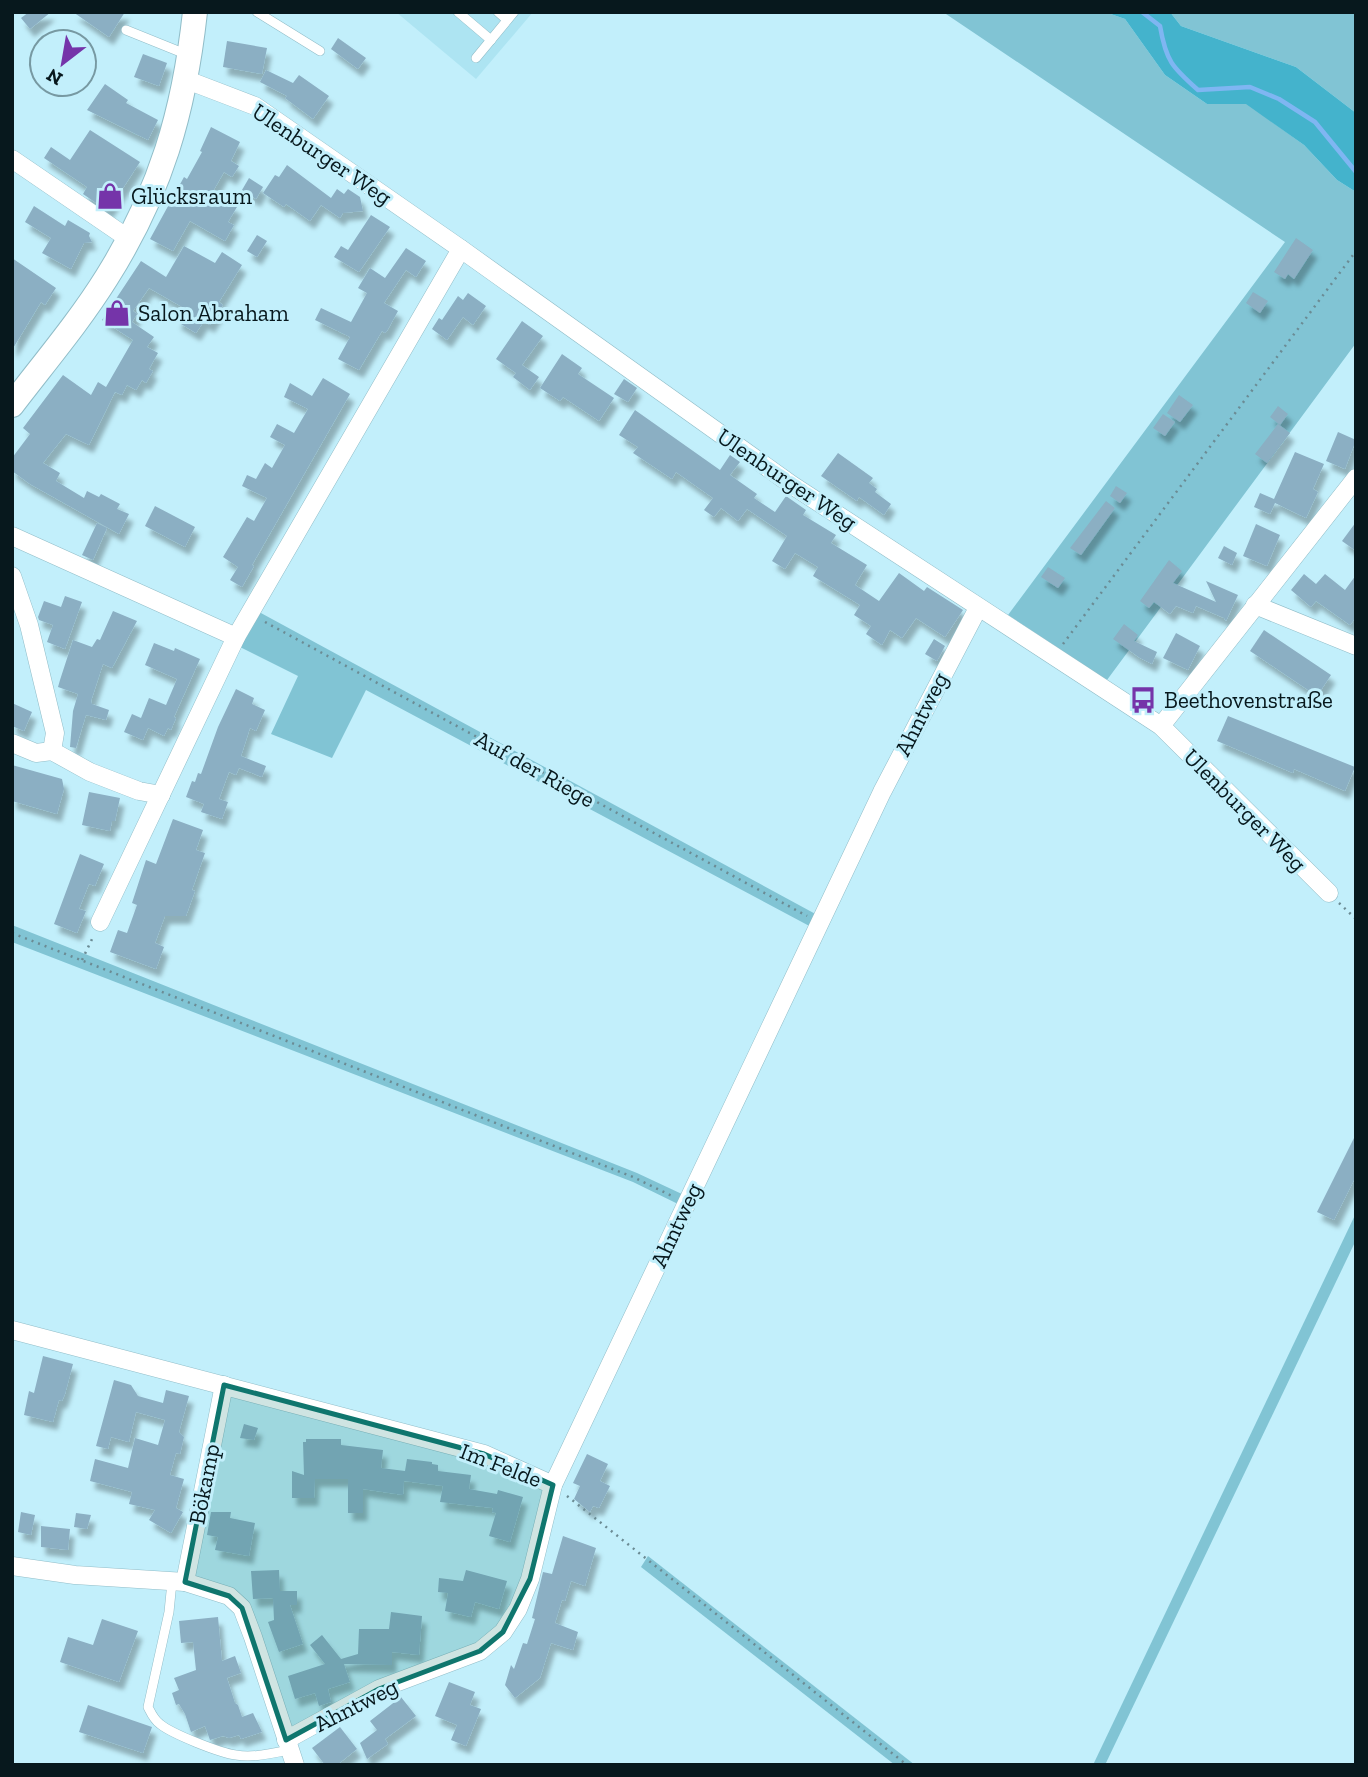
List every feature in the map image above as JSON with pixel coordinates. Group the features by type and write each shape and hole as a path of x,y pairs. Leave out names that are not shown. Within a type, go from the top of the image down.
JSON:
{"main road":[{"path":"12,405 107,277 142,215 178,119 195,12"}],"street":[{"name":"Ulenburger Weg","path":"188,68 255,106 792,485 1161,726 1329,894"},
{"path":"12,159 129,239"},
{"path":"100,922 236,637 461,249"},
{"path":"1161,726 1356,478"},
{"path":"12,537 236,637"},
{"path":"12,576 29,625 55,733 52,751"},
{"path":"1255,605 1356,646"},
{"name":"Ahntweg","path":"290,1751 379,1689 425,1674 480,1651 503,1632 518,1609 530,1579 553,1485 882,792 978,608"},
{"path":"12,743 36,753 52,751 90,772 139,791 161,795"},
{"name":"Im Felde","path":"12,1330 485,1454 553,1485"},
{"name":"Bökamp","path":"178,1582 224,1385"},
{"path":"12,1566 75,1575 178,1582 229,1596 242,1608 290,1751"}],"lane":[{"path":"257,12 320,51"},
{"path":"458,12 491,40"},
{"path":"476,58 510,16 498,12"},
{"path":"126,30 188,68"},
{"path":"178,1582 148,1707 156,1720 178,1734 235,1755 290,1751"}],"path":[{"path":"1054,655 1356,251"},
{"name":"Auf der Riege","path":"250,613 820,924"},
{"path":"1329,894 1356,919"},
{"path":"82,960 100,922"},
{"path":"12,933 633,1177 687,1203"},
{"name":"Im Felde","path":"553,1485 907,1765"}],"highlighted area":[{"path":"224,1385 484,1454 553,1485 530,1579 503,1632 480,1651 379,1689 286,1740 242,1608 229,1596 185,1582"}],"shaded area":[{"path":"396,12 533,12 476,79"},
{"path":"943,12 1105,12 1125,19 1165,75 1207,104 1246,103 1304,145 1337,180 1356,192 1356,343 1107,680 1008,615 1285,242"},
{"path":"1105,12 1170,12 1181,26 1296,67 1356,113 1356,192 1337,180 1304,145 1246,104 1207,104 1165,75 1125,19"},
{"path":"1170,12 1356,12 1356,113 1296,67 1181,26"},
{"path":"246,605 821,917 815,929 366,690 332,758 271,734 298,676 226,640"},
{"path":"12,925 637,1173 684,1195 678,1204 633,1182 12,942"},
{"path":"1356,1213 1356,1240 1105,1765 1093,1765"},
{"path":"648,1556 915,1765 895,1765 641,1567"}],"building":[{"path":"29,12 51,12 31,28 21,18"},
{"path":"73,12 125,12 109,37"},
{"path":"338,38 366,58 358,69 331,49"},
{"path":"227,41 267,48 262,74 223,67"},
{"path":"143,54 167,63 159,86 134,77"},
{"path":"266,70 293,83 299,75 329,96 313,119 285,98 287,96 260,82"},
{"path":"105,84 128,100 126,103 158,120 148,140 87,110 98,98"},
{"path":"211,127 240,142 231,161 239,166 232,177 224,172 212,193 237,207 228,222 234,225 225,241 190,221 173,251 150,239 184,177 187,179 202,152 200,151"},
{"path":"90,130 140,162 108,211 83,194 87,187 44,158 51,147 70,160"},
{"path":"287,165 331,198 337,189 344,194 348,189 360,197 363,211 343,213 340,218 321,205 310,221 286,204 284,207 263,193 275,175 279,177"},
{"path":"249,178 263,187 256,199 242,190"},
{"path":"34,206 65,226 68,220 90,233 92,242 84,243 71,269 42,253 51,238 25,222"},
{"path":"371,215 390,227 359,272 334,257 341,246 348,250"},
{"path":"257,235 267,241 257,257 247,251"},
{"path":"1296,238 1313,250 1294,279 1288,274 1285,279 1274,272"},
{"path":"184,246 215,263 222,252 242,265 219,302 223,305 210,325 204,321 196,333 176,321 184,308 149,288 133,311 137,314 132,322 154,337 147,347 158,353 149,369 153,371 146,383 142,380 136,390 127,385 122,395 115,392 89,445 66,434 43,463 60,473 56,481 84,498 87,491 99,497 101,494 120,504 117,509 129,514 119,534 30,484 12,471 12,458 30,434 23,428 63,375 91,395 98,382 106,387 133,340 102,320 141,261 166,277"},
{"path":"406,248 426,261 416,277 406,270 384,303 398,311 387,331 382,331 359,370 338,359 350,337 315,320 321,308 351,322 367,293 358,288 370,268 385,278"},
{"path":"12,258 56,288 45,305 41,302 12,350"},
{"path":"1253,292 1268,301 1260,313 1246,303"},
{"path":"468,293 486,306 473,325 463,317 447,340 432,329 439,318 442,320 458,296 463,300"},
{"path":"522,321 543,336 522,365 539,377 530,390 513,377 516,373 496,359"},
{"path":"562,354 582,368 578,374 614,398 599,421 563,397 560,401 540,388"},
{"path":"323,378 350,394 242,587 230,580 238,567 223,557 247,517 254,521 267,498 242,486 247,475 256,479 265,463 272,468 285,445 270,437 277,424 294,433 308,409 284,397 290,383 312,396"},
{"path":"624,379 637,388 628,402 614,394"},
{"path":"1179,395 1193,405 1180,422 1167,413"},
{"path":"1278,406 1288,414 1280,425 1270,417"},
{"path":"635,410 720,470 730,455 740,462 730,475 757,494 754,498 775,512 786,496 806,510 803,515 836,535 831,543 867,565 855,585 879,601 899,573 924,591 927,587 963,610 945,637 916,618 902,638 890,630 882,645 866,634 871,626 854,615 860,605 813,576 818,567 795,553 785,569 772,561 787,536 747,509 738,521 721,508 714,517 704,510 713,498 676,472 672,479 633,453 638,447 619,435"},
{"path":"1163,414 1175,422 1165,436 1153,428"},
{"path":"1278,424 1290,433 1267,463 1255,454"},
{"path":"1338,432 1356,440 1345,469 1326,461"},
{"path":"1295,452 1324,464 1313,489 1318,492 1306,518 1275,503 1270,514 1254,507 1260,493 1274,499"},
{"path":"838,453 873,478 869,483 877,489 875,492 891,504 884,515 859,497 857,501 821,476"},
{"path":"1116,486 1127,493 1120,503 1110,496"},
{"path":"1106,501 1115,508 1081,555 1070,548"},
{"path":"155,506 195,527 185,547 145,526"},
{"path":"1356,522 1356,551 1342,541"},
{"path":"97,523 107,528 93,560 82,555"},
{"path":"1256,524 1280,535 1267,566 1243,556"},
{"path":"1224,546 1237,553 1232,565 1218,558"},
{"path":"1169,560 1182,571 1173,583 1216,602 1206,581 1238,595 1226,621 1196,606 1193,613 1176,606 1170,614 1154,602 1149,608 1140,601"},
{"path":"1048,567 1065,578 1058,588 1041,577"},
{"path":"1304,574 1316,584 1325,574 1345,590 1356,575 1356,617 1350,625 1316,601 1311,607 1291,590"},
{"path":"65,596 82,602 65,649 47,642 53,625 39,620 38,617 44,601 61,607"},
{"path":"113,611 137,621 112,668 103,664 91,701 92,704 109,710 106,720 86,715 76,748 70,747 73,711 78,694 58,687 60,680 73,640 92,647 97,639 100,640"},
{"path":"1124,624 1138,635 1134,641 1157,652 1152,664 1113,639"},
{"path":"1264,630 1331,675 1317,696 1250,651"},
{"path":"1176,633 1200,646 1188,670 1163,658"},
{"path":"934,639 945,646 937,661 925,654"},
{"path":"154,643 174,651 175,648 200,659 174,717 176,718 171,730 168,728 164,736 148,728 143,740 124,732 132,714 141,718 149,698 166,705 177,679 145,665"},
{"path":"236,689 254,698 252,704 265,710 256,731 250,728 241,756 266,766 262,777 239,768 236,775 229,772 219,799 228,802 222,819 201,812 204,804 186,797 192,781 195,782 198,773 201,774 218,727"},
{"path":"12,703 32,712 24,731 12,726"},
{"path":"1228,716 1355,767 1345,791 1294,769 1293,773 1217,741"},
{"path":"12,765 62,779 64,789 57,814 12,801"},
{"path":"89,792 120,798 110,831 82,825"},
{"path":"173,819 203,830 196,850 205,853 186,916 165,916 155,943 164,947 156,969 110,952 118,930 127,933 137,905 132,903 146,860 156,864"},
{"path":"80,854 104,864 95,886 89,884 79,909 86,911 77,933 54,924"},
{"path":"1356,1134 1356,1176 1334,1220 1317,1212"},
{"path":"43,1356 73,1364 65,1394 62,1401 59,1400 53,1422 24,1415 29,1391 34,1393"},
{"path":"114,1380 131,1385 138,1396 163,1403 166,1390 189,1396 179,1432 184,1437 180,1454 176,1453 170,1475 184,1479 176,1508 183,1512 171,1533 149,1520 155,1510 129,1504 132,1492 90,1481 95,1459 128,1468 135,1438 158,1445 165,1420 136,1412 129,1442 111,1437 108,1449 96,1446"},
{"path":"244,1424 258,1428 254,1440 240,1438"},
{"path":"306,1439 341,1439 341,1445 383,1450 381,1468 405,1471 407,1459 432,1462 438,1465 438,1471 471,1475 469,1489 497,1494 498,1490 523,1497 510,1542 489,1536 496,1513 492,1512 493,1508 440,1502 443,1486 404,1481 403,1495 363,1489 363,1513 348,1513 348,1479 315,1479 314,1498 292,1498 292,1471 304,1475 303,1442 306,1442"},
{"path":"587,1454 608,1464 600,1481 610,1486 599,1508 593,1506 590,1512 574,1499 580,1486 573,1483"},
{"path":"21,1512 35,1515 31,1535 18,1532"},
{"path":"211,1512 231,1512 230,1518 255,1523 249,1556 215,1550 218,1537 207,1535"},
{"path":"76,1513 91,1515 87,1529 74,1527"},
{"path":"41,1526 70,1529 68,1550 41,1547"},
{"path":"563,1536 596,1548 585,1586 571,1581 555,1623 578,1632 573,1650 551,1643 540,1678 515,1698 505,1685 511,1665 514,1669 523,1643 527,1644 535,1619 532,1618 543,1572 552,1574"},
{"path":"279,1570 280,1591 297,1591 297,1605 290,1605 303,1644 279,1652 268,1622 274,1620 273,1598 253,1599 251,1571"},
{"path":"466,1570 507,1581 499,1609 475,1602 471,1617 445,1611 448,1593 438,1592 439,1578 463,1581"},
{"path":"391,1612 422,1616 419,1655 392,1652 392,1665 344,1664 350,1682 328,1689 331,1702 319,1706 315,1693 295,1699 288,1676 325,1664 310,1645 322,1635 341,1659 358,1654 359,1629 389,1629"},
{"path":"218,1617 222,1661 235,1656 241,1673 227,1678 235,1703 242,1717 253,1713 262,1732 241,1739 239,1735 210,1740 205,1726 191,1732 185,1714 179,1704 176,1705 172,1693 179,1690 174,1678 196,1670 193,1642 181,1643 179,1621"},
{"path":"102,1619 138,1631 119,1682 60,1662 68,1637 93,1645"},
{"path":"449,1682 475,1692 470,1705 481,1709 466,1746 451,1740 457,1725 435,1716"},
{"path":"401,1697 416,1716 385,1739 388,1744 367,1759 360,1743 377,1730 370,1721"},
{"path":"88,1705 152,1727 143,1753 79,1732"},
{"path":"340,1727 357,1749 337,1765 325,1765 312,1748"}],"waterway":[{"path":"1142,12 1160,26 1168,56 1198,90 1250,87 1279,99 1315,122 1356,172"}],"place":[{"name":"Glücksraum","path":"110,196"},
{"name":"Salon Abraham","path":"117,313"},
{"name":"Beethovenstraße","path":"1143,700"}]}
